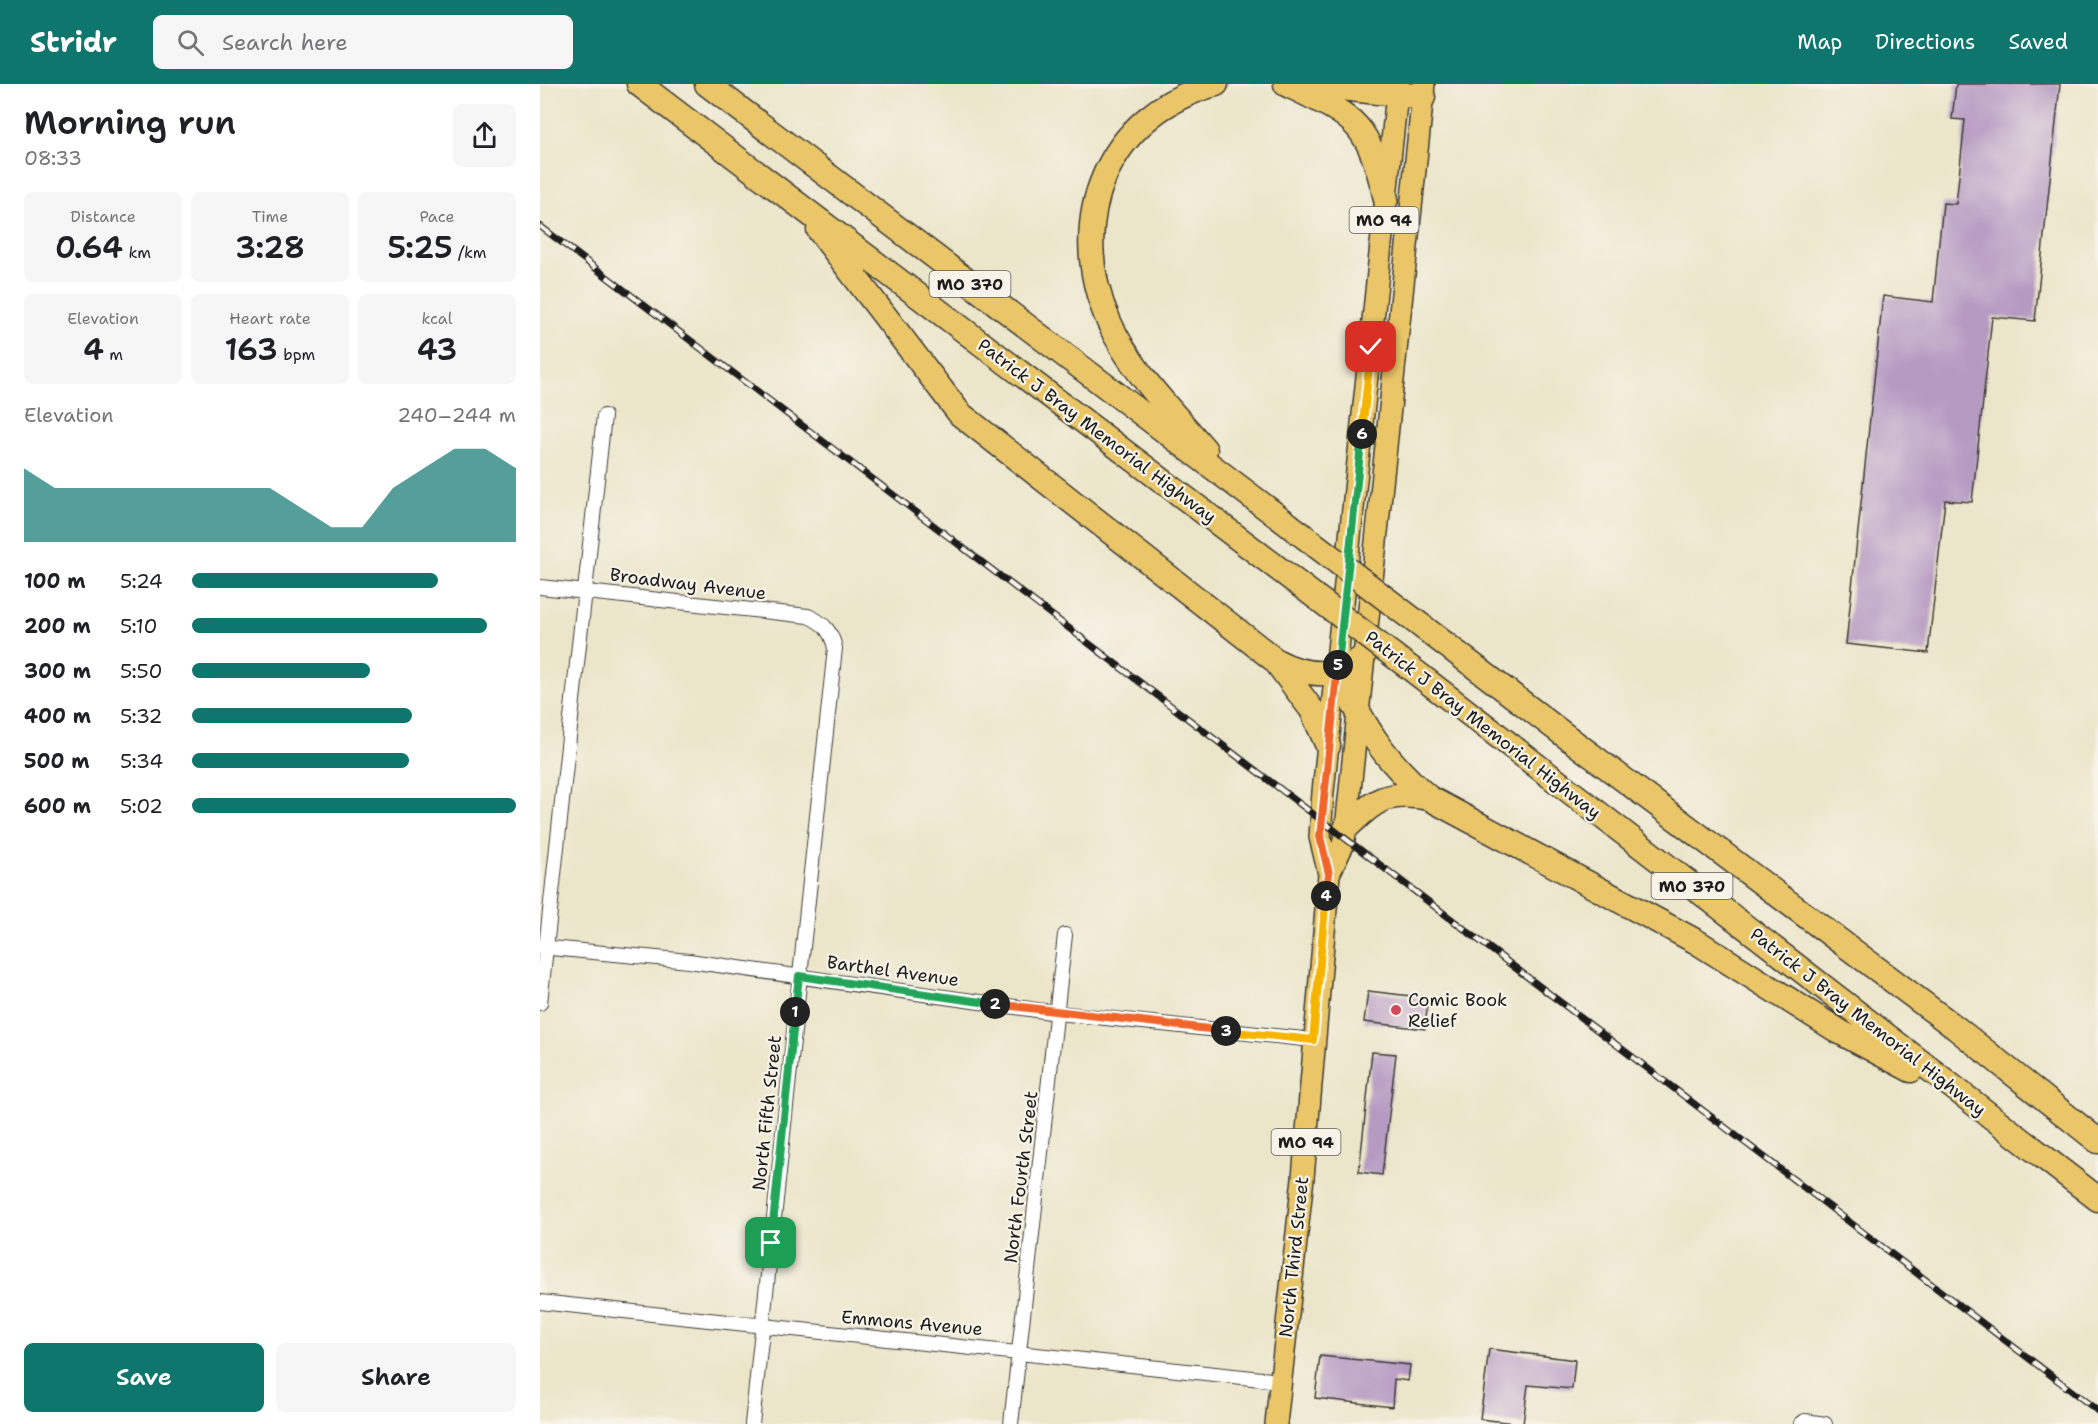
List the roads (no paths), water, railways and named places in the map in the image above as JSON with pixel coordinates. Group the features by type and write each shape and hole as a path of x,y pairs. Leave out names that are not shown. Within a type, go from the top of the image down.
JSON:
{"highway":[{"name":"Patrick J Bray Memorial Highway","path":"639,84 1414,671 2097,1198"},
{"name":"MO 370","path":"707,84 1571,740 1946,1020 2098,1141"},
{"path":"1216,84 1172,100 1146,119 1126,138 1099,187 1092,216 1090,243 1092,272 1100,298 1123,349 1140,373 1234,484"},
{"path":"1286,84 1353,120 1371,147 1386,199"},
{"path":"1305,84 1423,90"},
{"path":"801,207 960,414 1276,661 1302,672 1337,671 1363,657"},
{"path":"1276,661 1312,710 1328,746"},
{"path":"1337,671 1357,711 1388,759 1429,798 1697,942 1840,1032 1969,1101"},
{"path":"1346,828 1365,809 1387,796 1397,793 1429,798"}],"main road":[{"name":"North Third Street","path":"1276,1424 1303,1178 1329,874 1320,837 1328,746 1398,89"},
{"name":"North Third Street","path":"1329,874 1343,845 1346,828 1423,90"}],"street":[{"path":"540,1003 543,948 604,416"},
{"name":"Broadway Avenue","path":"540,587 808,616 828,629"},
{"name":"North Fifth Street","path":"752,1424 835,648 828,629"},
{"name":"North Fourth Street","path":"1011,1424 1065,934"},
{"name":"Barthel Avenue","path":"543,948 689,961 1058,1013 1313,1040"},
{"name":"Emmons Avenue","path":"540,1302 1018,1351 1280,1381"},
{"path":"1801,1424 1805,1421 1825,1424"}],"railway":[{"path":"540,226 2098,1411"}],"place":[{"name":"Comic Book Relief","path":"1396,1010"}]}
